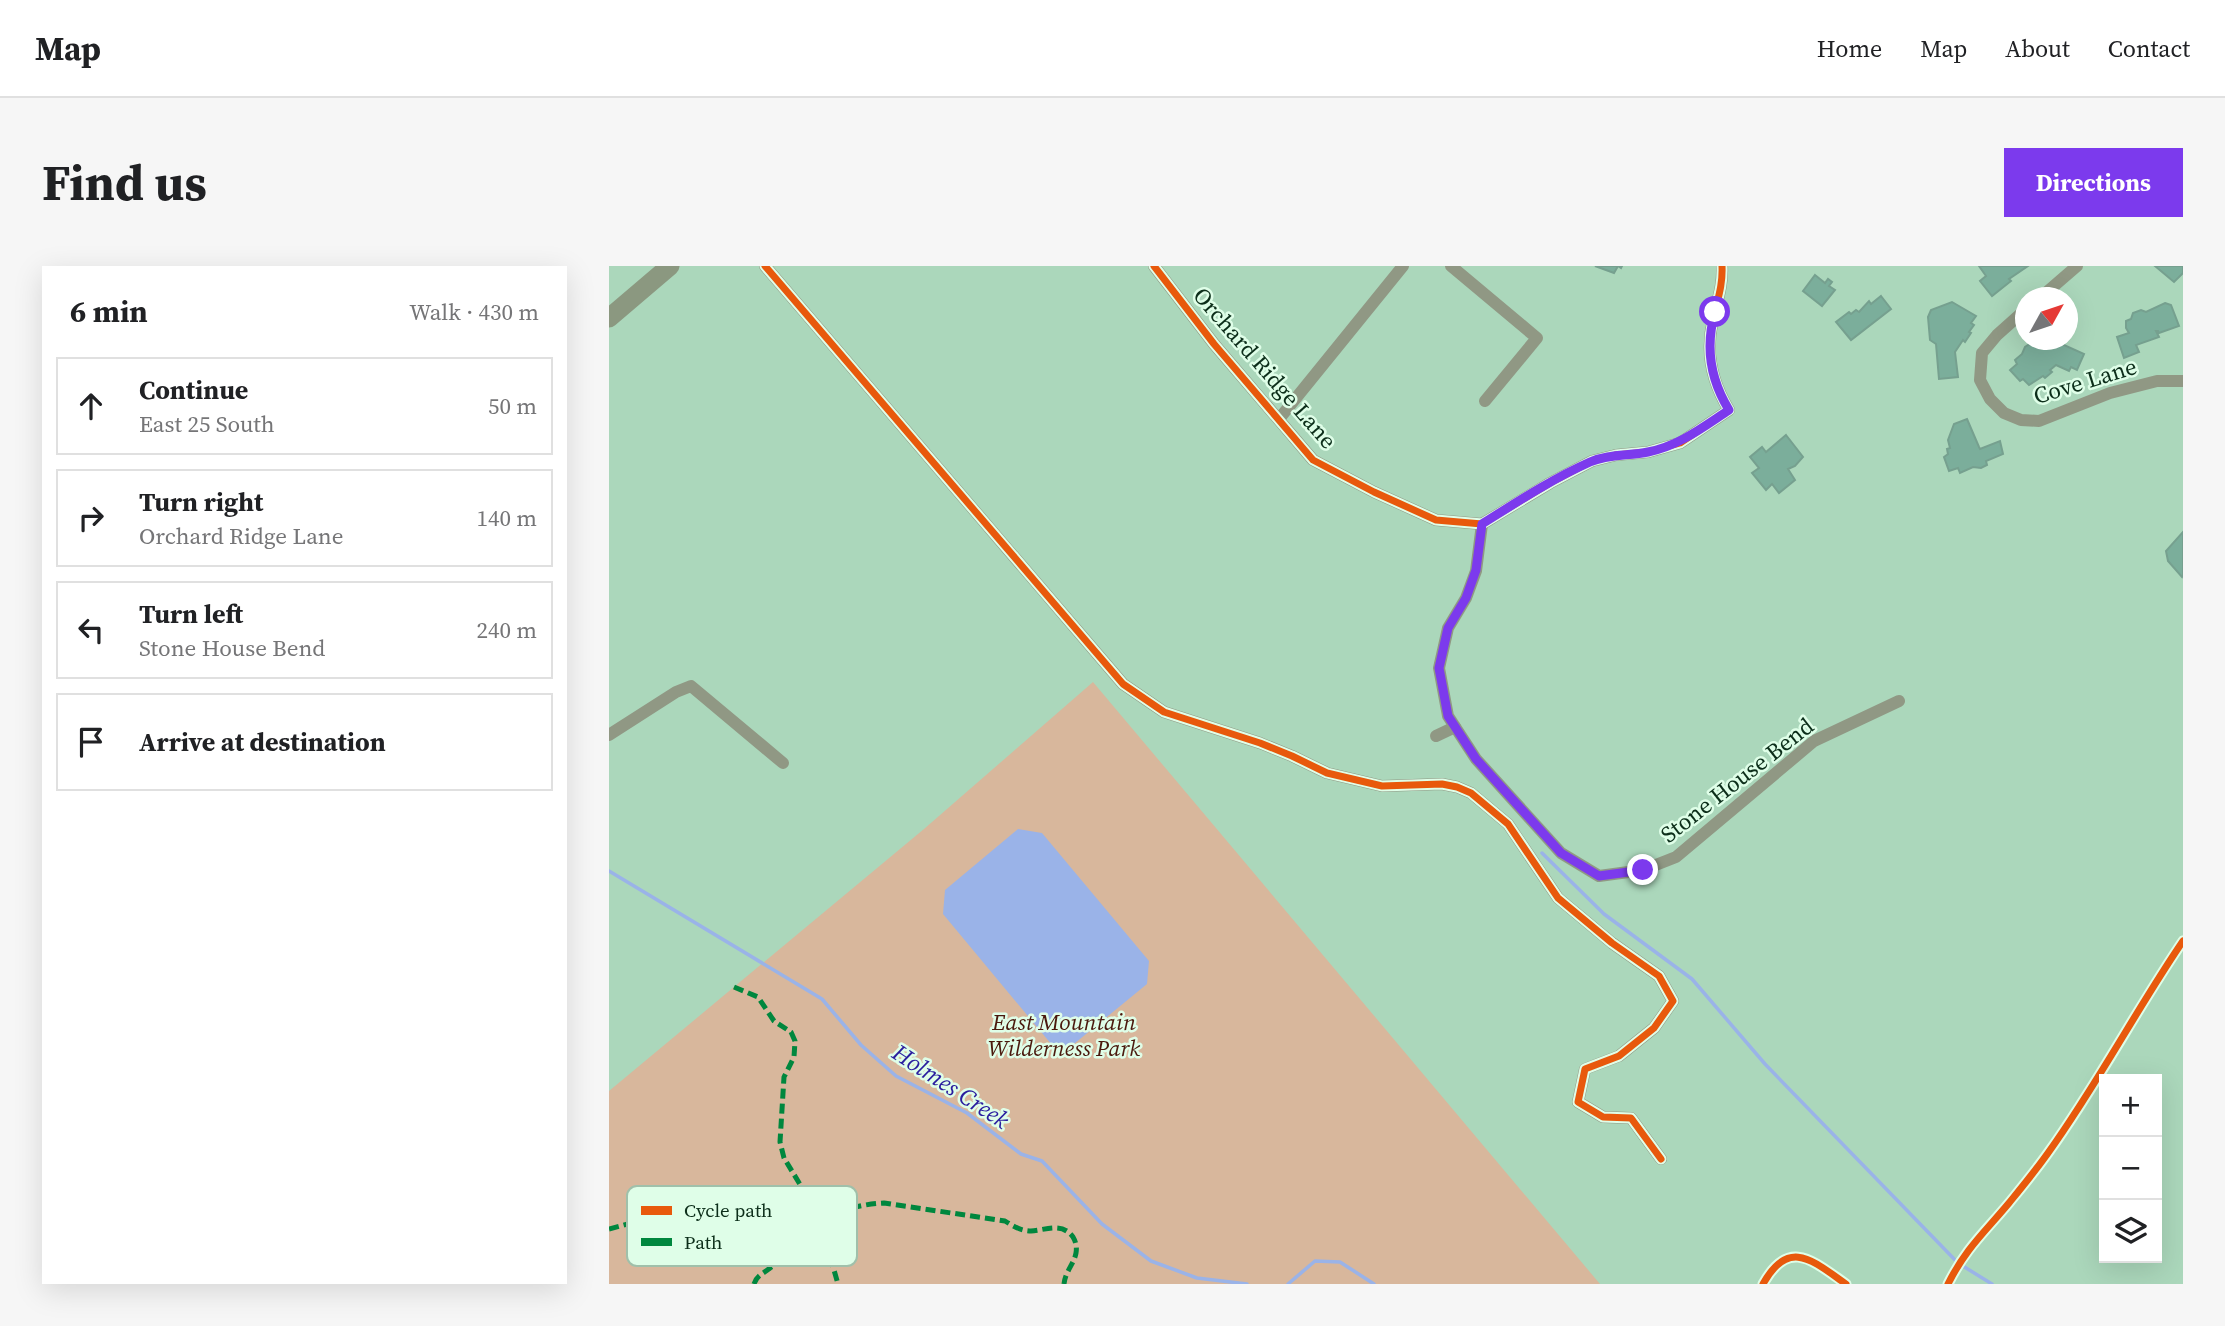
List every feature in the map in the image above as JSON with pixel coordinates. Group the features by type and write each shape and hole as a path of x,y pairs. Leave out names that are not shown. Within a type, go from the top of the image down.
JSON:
{"street":[{"path":"609,318 670,266"},
{"path":"765,266 1123,684 1164,712 1260,743 1327,773 1382,786 1442,784 1457,787 1471,793 1508,824 1558,898 1612,943 1659,976 1673,1001 1654,1028 1619,1056 1585,1069 1578,1102 1603,1116 1631,1118 1661,1159"},
{"name":"Orchard Ridge Lane","path":"1154,266 1214,344 1313,460 1437,520 1482,524"},
{"path":"1279,419 1403,266"},
{"path":"1451,266 1537,338 1485,401"},
{"path":"1482,524 1549,483 1592,461 1616,455 1648,452 1680,443 1729,410 1716,385 1709,346 1712,322 1722,289 1722,266"},
{"path":"2053,287 2077,266"},
{"name":"Cove Lane","path":"2015,319 1982,353 1980,380 1990,399 2004,413 2021,420 2039,421 2110,393 2157,382 2183,381"},
{"name":"Stone House Bend","path":"1482,524 1476,570 1466,598 1448,628 1439,668 1448,716 1476,759 1561,853 1599,876 1643,870 1676,857 1814,741 1899,701"},
{"path":"609,735 676,692 691,686 783,762"},
{"path":"1437,736 1455,727"}],"green space":[{"name":"East Mountain Wilderness Park","path":"1093,682 1600,1284 609,1284 609,1091 924,829"}],"water":[{"path":"1018,829 1042,833 1149,961 1147,984 1069,1048 1052,1045 943,914 945,890"}],"building":[{"path":"1595,266 1618,266 1614,273"},
{"path":"1979,266 2028,266 2009,279 2011,281 1992,296 1980,281 1986,276"},
{"path":"2155,266 2183,266 2183,273 2174,282"},
{"path":"1815,275 1825,283 1828,279 1832,282 1829,286 1835,290 1822,306 1803,291"},
{"path":"1881,296 1891,309 1851,340 1836,322 1849,312 1859,312 1869,301 1871,304"},
{"path":"1952,302 1976,316 1971,323 1974,325 1969,332 1971,333 1955,352 1958,377 1939,379 1936,344 1930,340 1928,317 1931,310"},
{"path":"2165,303 2171,305 2179,326 2159,333 2156,331 2159,337 2136,345 2139,352 2124,358 2117,337 2129,333 2126,321 2131,319 2133,313 2141,310 2146,312"},
{"path":"2024,350 2075,350 2084,354 2077,370 2071,367 2069,371 2056,365 2045,378 2043,376 2029,385 2023,379 2020,381 2010,370"},
{"path":"1967,419 1980,449 2000,441 2003,454 1986,461 1987,465 1981,468 1973,467 1960,473 1958,468 1949,471 1944,457 1950,448 1948,440 1954,424"},
{"path":"1786,435 1803,457 1788,469 1795,480 1779,493 1772,484 1766,490 1752,473 1759,468 1750,457 1762,447 1766,452"},
{"path":"2183,532 2182,577 2168,561 2166,551"}],"waterway":[{"path":"1542,853 1604,914 1692,979 1765,1064 1958,1263 1992,1284"},
{"name":"Holmes Creek","path":"609,871 822,999 861,1045 896,1076 967,1113 1021,1154 1042,1161 1102,1224 1151,1261 1197,1278 1247,1284"},
{"name":"Holmes Creek","path":"1288,1284 1315,1261 1340,1262 1374,1284"}],"marked path":[{"path":"734,987 758,997 774,1021 791,1032 795,1041 794,1057 784,1077 780,1142 784,1158 801,1186"},
{"path":"857,1207 884,1203 1005,1221 1027,1231 1059,1228 1069,1232 1076,1243 1075,1257 1064,1284"},
{"path":"609,1229 627,1224"},
{"path":"754,1284 772,1266"},
{"path":"833,1266 838,1284"}],"cycle path":[{"path":"765,266 1123,684 1164,712 1260,743 1327,773 1382,786 1442,784 1457,787 1471,793 1508,824 1558,898 1612,943 1659,976 1673,1001 1654,1028 1619,1056 1585,1069 1578,1102 1603,1117 1631,1118 1661,1159"},
{"path":"1154,266 1214,344 1313,460 1436,520 1482,524 1592,461 1616,455 1648,452 1680,443 1729,410 1714,378 1710,355 1722,266"},
{"path":"1948,1284 1969,1250 2029,1178 2066,1127 2183,941"},
{"path":"1763,1284 1782,1261 1792,1257 1812,1262 1846,1284"}],"route":[{"path":"1643,870 1599,876 1561,853 1476,759 1448,716 1439,668 1448,628 1466,598 1476,570 1482,524 1549,483 1592,461 1616,455 1648,452 1680,443 1729,410 1716,385 1710,359 1710,333 1715,312"}]}
